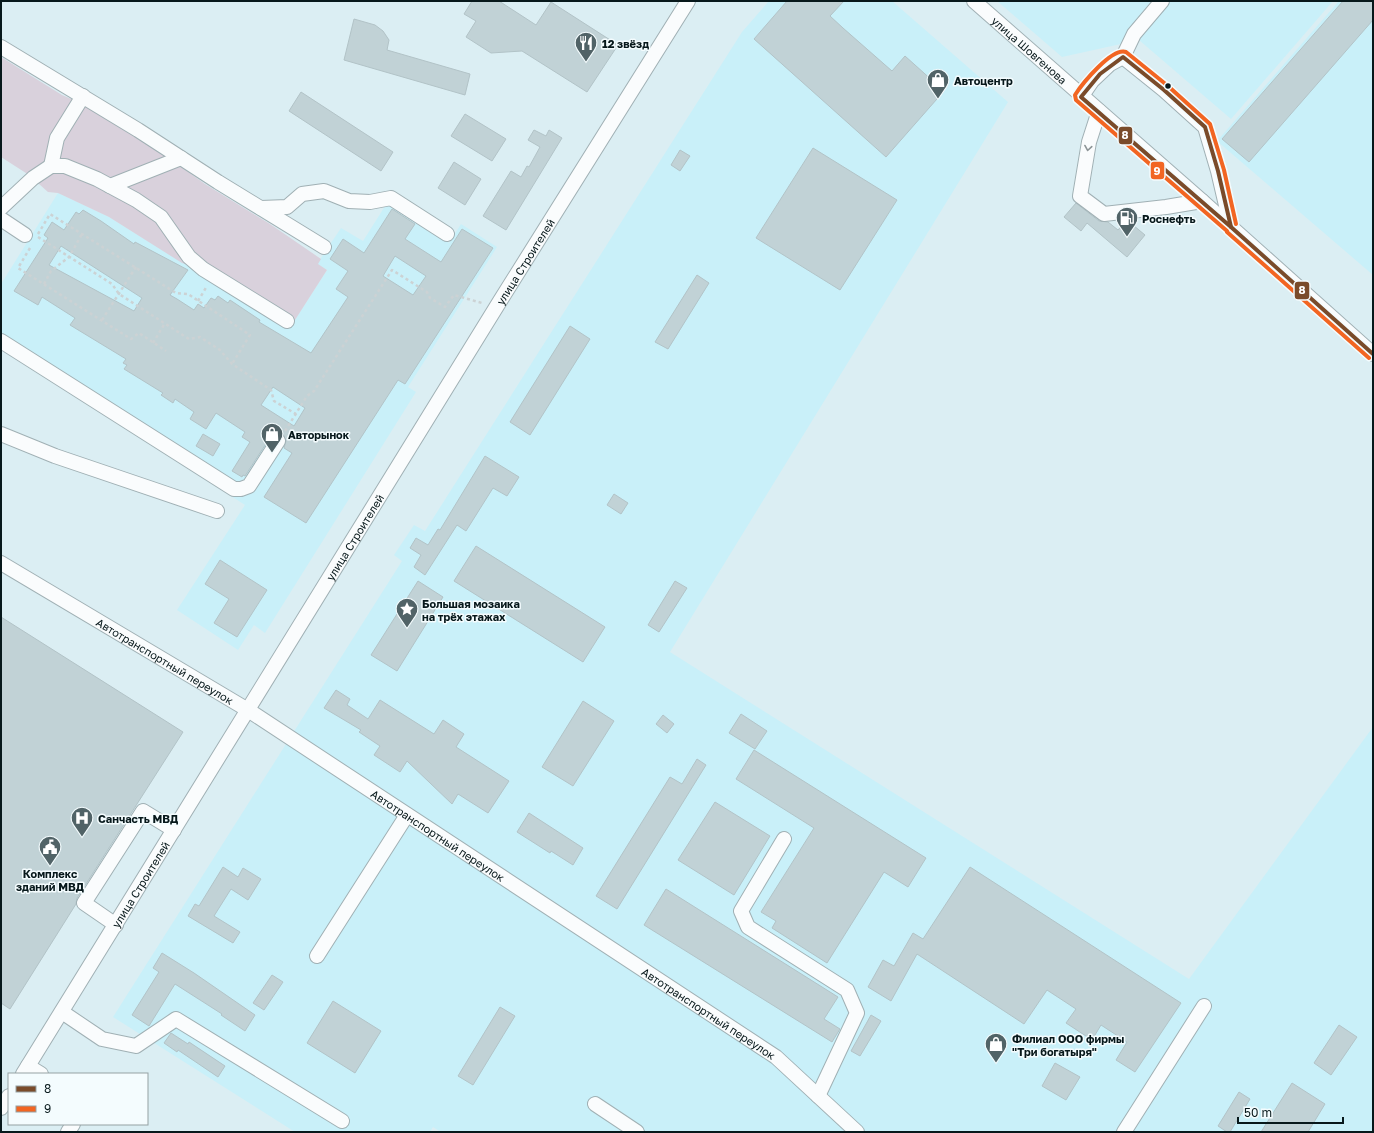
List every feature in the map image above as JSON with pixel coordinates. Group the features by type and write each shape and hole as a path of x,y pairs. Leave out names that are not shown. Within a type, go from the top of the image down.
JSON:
{"street":[{"name":"улица Строителей","path":"25,1070 116,925 500,301 688,1"},
{"name":"улица Шовгенова","path":"974,1 1081,97 1202,201 1373,354"},
{"path":"1081,97 1092,81 1110,64 1123,58 1134,34 1162,1"},
{"path":"1,47 324,247"},
{"path":"1123,58 1164,90 1205,126 1218,171 1230,227"},
{"path":"51,166 57,138 82,96"},
{"path":"1099,111 1089,142 1080,196 1104,214 1166,207 1202,201"},
{"path":"110,186 181,158"},
{"path":"1,208 33,178 51,166 65,166 110,186 136,200 161,217 190,257 203,269 288,321"},
{"path":"260,208 287,207 302,194 324,191 350,201 370,202 391,198 447,234"},
{"path":"1,220 29,239"},
{"path":"1,340 234,489 241,489 249,486 278,441"},
{"path":"1,434 55,456 216,511"},
{"name":"Автотранспортный переулок","path":"1,563 248,710 776,1057 857,1132"},
{"path":"116,925 84,903 143,811 174,830"},
{"path":"317,956 407,815"},
{"path":"784,839 741,911 748,927 847,990 857,1013 818,1096"},
{"path":"1124,1132 1204,1006"},
{"path":"62,1012 102,1039 136,1046 176,1019 342,1120"},
{"path":"25,1070 38,1073"},
{"path":"1,1108 8,1098"},
{"path":"595,1104 637,1132"}],"path":[{"path":"232,364 250,335 188,294 176,293 50,214 37,236 112,284 119,294 189,339 200,337 220,350 232,364 271,390 274,400 296,414"},
{"path":"44,284 51,271 69,257 82,234"},
{"path":"29,239 18,268 131,339 139,333 166,351"},
{"path":"102,320 136,267"},
{"path":"278,441 307,396 314,391 392,270 427,292 430,298 445,307 454,295 484,303 500,301"},
{"path":"153,342 165,323"}],"shaded area":[{"path":"769,1 892,1 1008,102 670,652 1189,979 1373,727 1373,1132 441,1132 433,1127 430,1132 295,1132 113,1017 402,561 394,555 414,525 425,531 742,32"},
{"path":"997,1 1333,1 1231,119 1139,40 1062,57"},
{"path":"1339,1 1373,1 1373,275 1217,141"},
{"path":"1,57 62,95 90,107 170,159 205,184 270,224 321,259 318,264 327,270 295,320 223,275 182,263 109,217 58,193 48,192 29,175 1,157"},
{"name":"Авторынок","path":"58,193 109,217 289,329 327,270 317,264 341,228 363,241 387,203 449,243 461,224 497,247 408,387 416,392 265,633 254,625 238,650 177,610 245,505 1,348 1,284"}],"building":[{"path":"472,1 499,1 536,25 551,2 618,45 587,92 522,51 491,53 466,37 476,21 464,14"},
{"path":"787,1 844,1 830,16 843,28 892,71 905,56 944,91 886,157 754,39"},
{"path":"1343,1 1373,1 1373,20 1249,162 1222,139"},
{"path":"354,19 375,25 383,31 389,40 387,50 470,74 465,95 344,60"},
{"path":"301,92 393,152 381,171 289,111"},
{"path":"465,114 506,139 492,161 451,136"},
{"path":"534,130 546,136 549,130 562,138 506,230 483,216 511,171 521,177 527,166 529,167 540,147 528,140"},
{"path":"813,148 897,200 840,290 756,238"},
{"path":"680,150 690,156 680,171 671,165"},
{"path":"454,162 481,179 465,205 438,188"},
{"path":"1076,203 1099,221 1108,222 1118,230 1127,220 1145,235 1127,257 1087,223 1081,231 1064,217"},
{"path":"392,209 415,224 405,239 441,262 462,229 493,248 405,384 398,380 306,523 264,497 292,453 284,448 286,441 283,434 278,433 271,436 245,476 243,475 242,477 232,471 250,442 242,437 245,432 216,413 206,429 190,419 194,412 175,399 173,403 161,395 163,393 124,369 127,365 123,363 126,359 70,325 75,318 42,297 38,305 14,291 48,238 44,235 52,222 64,230 76,212 79,214 83,210 134,244 135,242 188,270 170,295 194,310 198,304 204,308 211,298 215,300 218,296 228,303 230,300 260,320 259,322 311,353 348,297 336,289 348,271 330,259 343,239 364,253","holes":["61,246 142,298 134,311 49,265","395,256 426,276 413,295 383,276","273,387 305,408 294,426 261,405"]},
{"path":"697,275 709,283 668,349 655,342"},
{"path":"570,326 590,339 530,435 510,422"},
{"path":"203,434 220,444 213,456 196,446"},
{"path":"485,456 519,477 507,496 493,488 466,531 457,525 425,575 414,567 421,555 410,548 416,538 428,545 438,529 440,530"},
{"path":"614,494 628,503 621,514 607,505"},
{"path":"476,546 605,627 583,662 454,581"},
{"path":"220,560 267,590 237,637 214,623 229,599 205,584"},
{"path":"418,581 443,597 397,671 371,655"},
{"path":"675,581 687,588 659,632 648,625"},
{"name":"Комплекс зданий МВД","path":"1,617 183,732 77,898 76,904 10,1009 1,1003"},
{"path":"336,690 350,699 347,705 368,719 380,700 434,734 443,720 464,734 456,747 509,781 488,813 458,794 452,804 407,761 400,772 374,755 380,746 359,732 361,730 324,708"},
{"path":"583,701 614,721 573,786 542,767"},
{"path":"741,714 767,731 755,749 729,733"},
{"path":"663,715 674,724 667,733 656,724"},
{"path":"754,750 926,858 908,887 884,872 827,963 772,928 776,921 761,912 814,828 736,779"},
{"path":"697,759 706,765 617,909 596,896 670,777 682,784"},
{"path":"715,802 770,836 734,895 678,860"},
{"path":"529,813 583,848 573,865 551,851 550,853 517,832"},
{"path":"223,867 238,877 243,868 261,879 248,900 231,889 214,916 240,932 233,943 188,916 195,904 199,906"},
{"path":"970,867 1181,1003 1135,1072 1116,1060 1127,1042 1101,1025 1092,1040 1066,1023 1076,1009 1047,990 1024,1024 917,954 891,1001 868,987 883,960 894,966 913,933 923,939"},
{"path":"666,889 838,997 824,1019 840,1029 832,1042 644,925"},
{"path":"162,953 255,1015 245,1031 221,1015 222,1014 175,984 149,1026 132,1015 159,972 153,968"},
{"path":"272,975 283,982 264,1010 253,1003"},
{"path":"333,1001 381,1031 355,1073 307,1043"},
{"path":"500,1007 515,1016 473,1085 458,1076"},
{"path":"871,1015 881,1021 860,1056 851,1051"},
{"path":"1339,1025 1357,1037 1331,1075 1314,1063"},
{"path":"171,1033 188,1044 189,1042 225,1066 218,1077 178,1050 177,1052 164,1043"},
{"path":"1055,1063 1080,1077 1066,1100 1042,1086"},
{"path":"1292,1083 1325,1104 1308,1132 1261,1132"},
{"path":"1239,1092 1250,1099 1230,1132 1227,1132 1218,1126"}],"transit line":[{"name":"9","path":"1227,231 1076,100 1075,95 1091,75 1113,55 1120,52 1126,52 1168,86 1210,124 1224,170 1236,224"},
{"name":"8","path":"1123,57 1164,90 1205,127 1218,171 1231,227 1081,97 1100,74 1123,57"},
{"name":"8","path":"1231,227 1373,354"},
{"name":"9","path":"1227,232 1369,358"}],"place":[{"name":"12 звёзд","path":"586,62"},
{"name":"Автоцентр","path":"938,100"},
{"name":"Роснефть","path":"1127,238"},
{"name":"Авторынок","path":"272,454"},
{"name":"Большая мозаика на трёх этажах","path":"407,628"},
{"name":"Санчасть МВД","path":"82,838"},
{"name":"Комплекс зданий МВД","path":"50,866"},
{"name":"Филиал ООО фирмы \"Три богатыря\"","path":"996,1064"}]}
